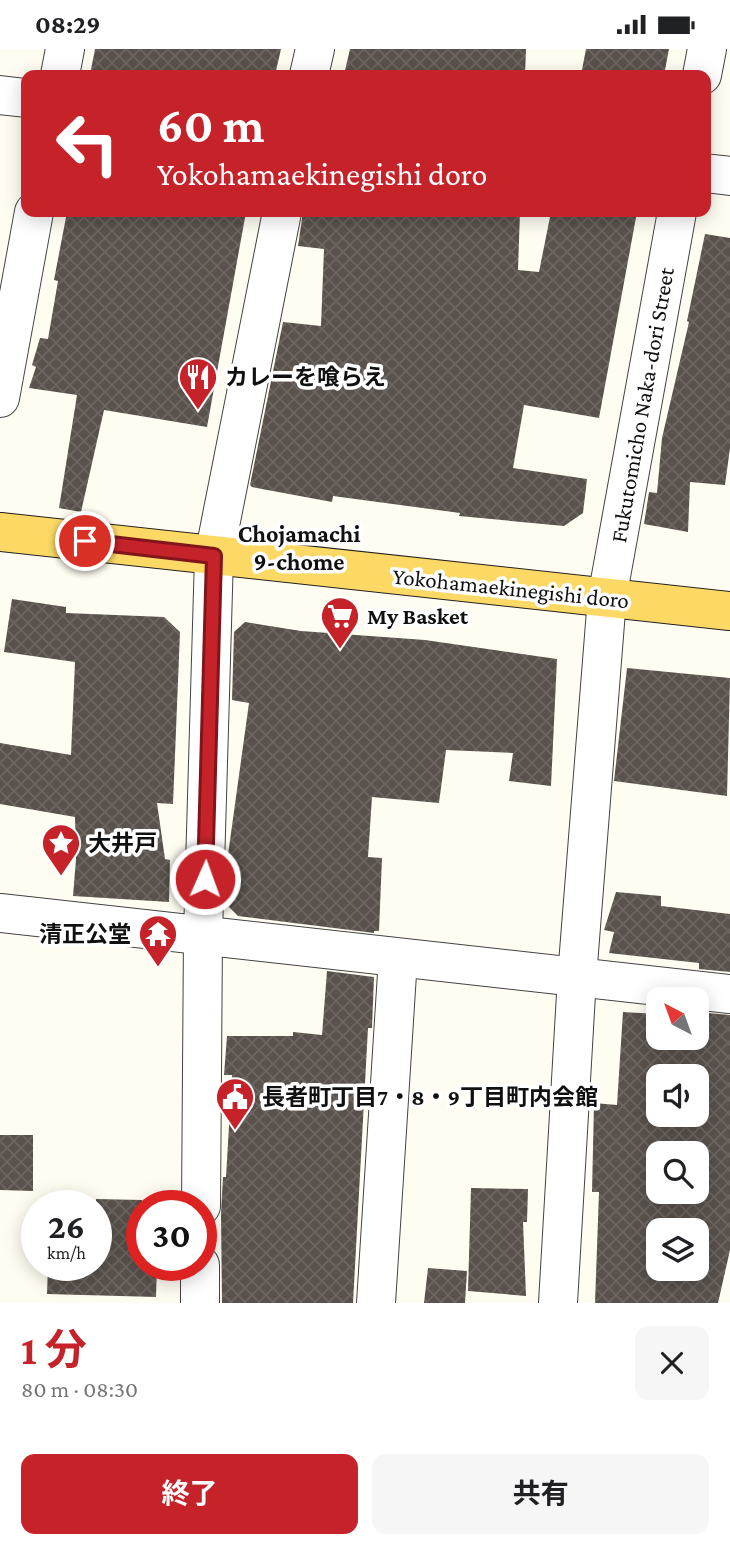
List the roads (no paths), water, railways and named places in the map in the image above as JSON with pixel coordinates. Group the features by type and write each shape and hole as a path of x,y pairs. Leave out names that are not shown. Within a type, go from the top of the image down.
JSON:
{"main road":[{"name":"Yokohamaekinegishi doro","path":"0,532 730,611"}],"street":[{"path":"61,70 65,49"},
{"path":"310,70 315,49"},
{"path":"703,70 707,49"},
{"path":"0,95 21,97"},
{"path":"711,174 730,176"},
{"path":"0,398 33,217"},
{"path":"201,1190 203,935 214,556 281,217"},
{"name":"Fukutomicho Naka-dori Street","path":"558,1303 577,977 607,598 676,217"},
{"path":"0,913 730,994"},
{"path":"376,1303 398,958"},
{"path":"200,1281 200,1303"}],"place":[{"name":"カレーを喰らえ","path":"198,411"},
{"name":"My Basket","path":"340,650"},
{"name":"大井戸","path":"61,877"},
{"name":"清正公堂","path":"158,968"},
{"name":"長者町丁目7・8・9丁目町内会館","path":"235,1131"}],"district":[{"name":"Chojamachi 9-chome","path":"299,548"}]}
